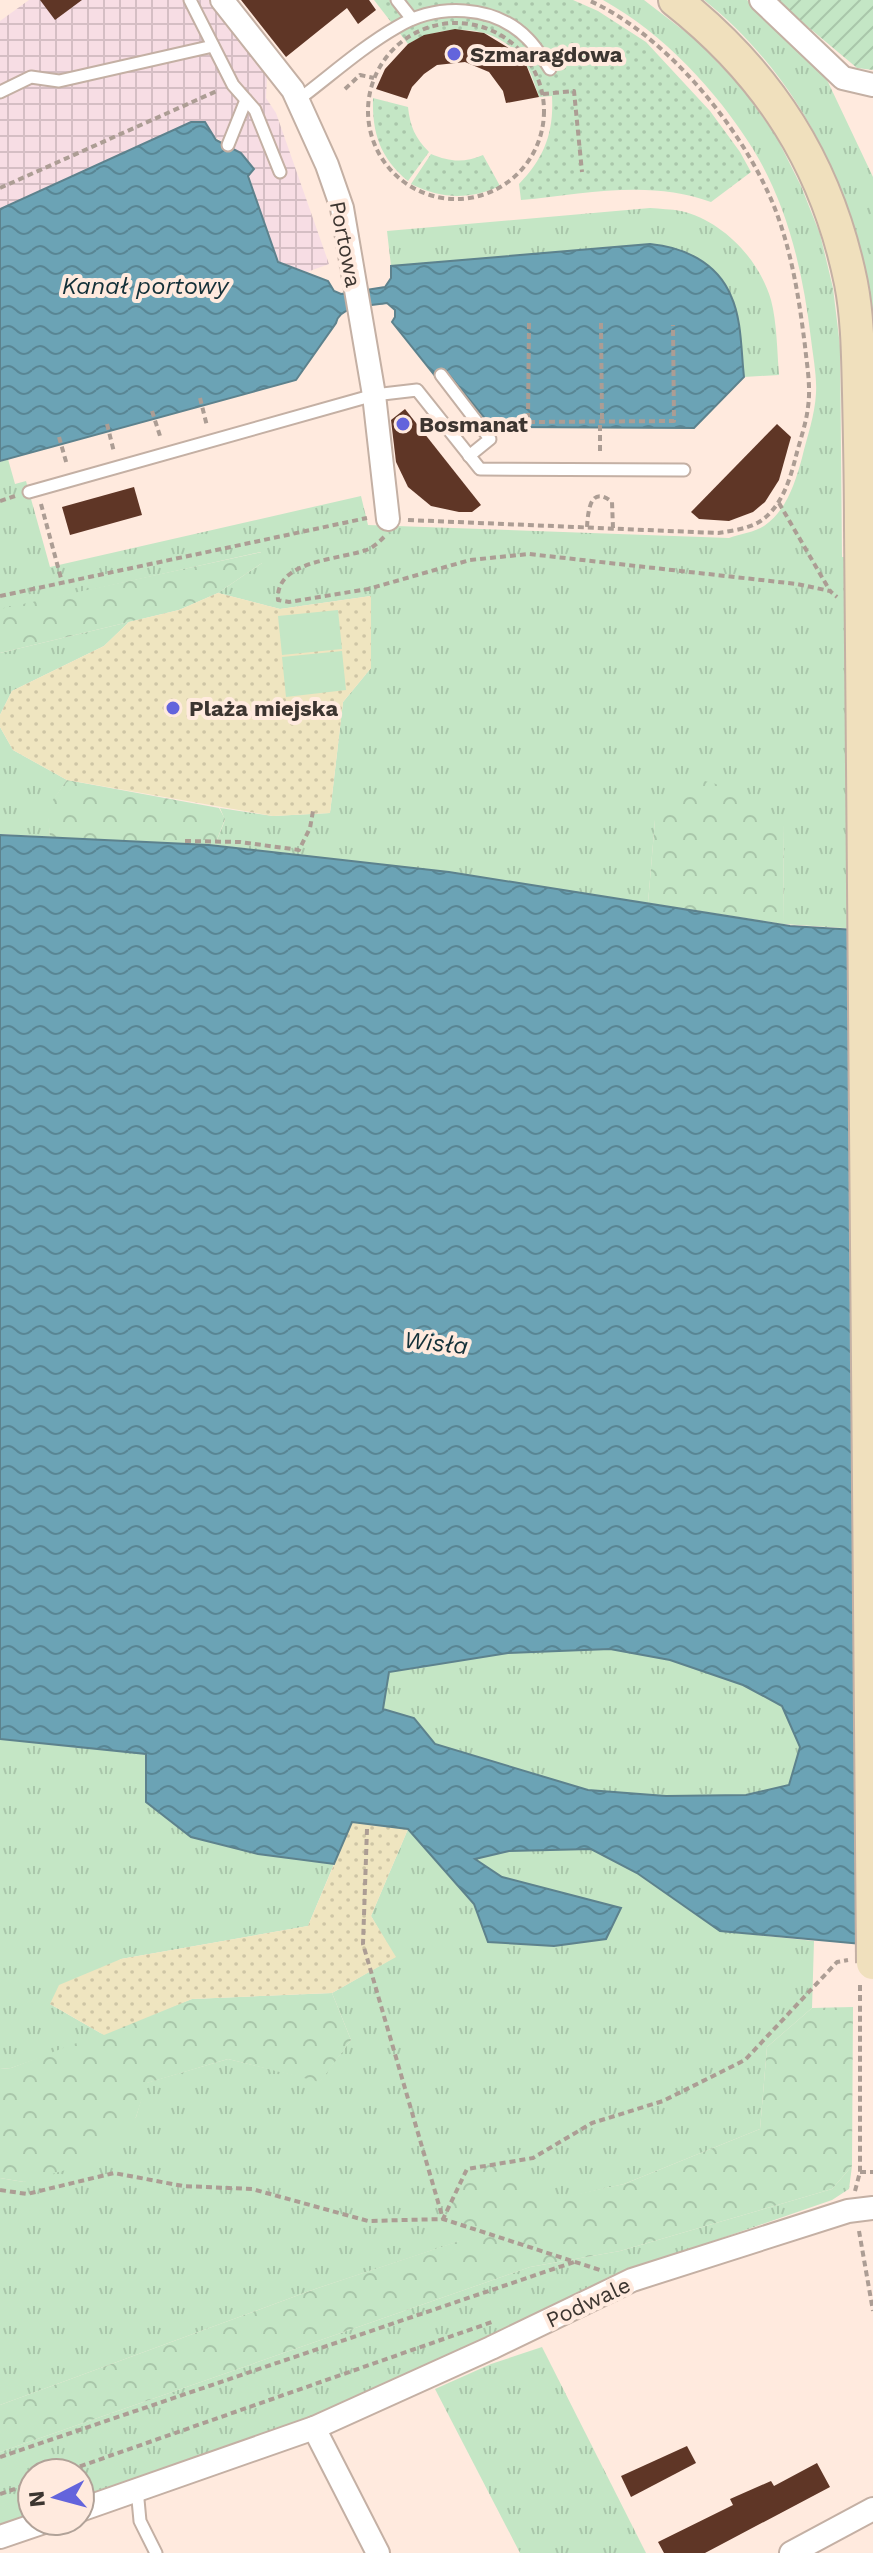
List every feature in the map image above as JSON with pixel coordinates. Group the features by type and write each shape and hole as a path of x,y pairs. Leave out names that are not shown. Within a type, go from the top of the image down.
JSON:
{"main road":[{"path":"675,0 708,26 756,76 791,126 817,178 837,229 851,285 858,345 873,1963"}],"street":[{"name":"Portowa","path":"222,0 298,100 342,208 374,395 388,519"},
{"path":"761,0 843,78 873,85"},
{"name":"Podwale","path":"96,2504 314,2428 632,2280 862,2209"},
{"path":"314,2428 378,2553"},
{"path":"791,2553 873,2509"}],"lane":[{"path":"190,0 233,85 255,110 280,172"},
{"path":"397,0 412,19"},
{"path":"298,100 395,28 412,19 455,10 477,11 495,17 527,38 550,69"},
{"path":"0,92 31,77 59,81 213,46"},
{"path":"228,145 246,100"},
{"path":"441,375 490,439 469,456"},
{"path":"33,491 374,395 417,390 480,469 684,470"},
{"path":"137,2489 140,2521 156,2553"}],"path":[{"path":"0,596 366,518 718,533 760,522 788,485 810,389 798,289 776,209 747,152 684,71 652,40 588,0"},
{"path":"471,24 494,32 515,46 536,72 543,94 542,134 528,163 506,185 468,198 429,195 407,184 380,155 369,124 368,107 374,78 394,49 422,30 438,25 471,24"},
{"path":"345,89 360,75 374,78"},
{"path":"0,188 233,85"},
{"path":"543,94 574,91 582,172"},
{"path":"529,323 528,422 600,425 674,421 673,325"},
{"path":"600,459 601,323"},
{"path":"200,398 207,426"},
{"path":"152,411 161,439"},
{"path":"107,424 114,452"},
{"path":"59,437 67,465"},
{"path":"33,491 62,582"},
{"path":"587,527 591,501 606,497 612,502 613,528"},
{"path":"778,502 830,591 841,600"},
{"path":"388,519 384,538 371,548 302,567 283,577 277,590 278,600 289,602 368,589 470,560 529,554 691,570 830,591"},
{"path":"185,841 240,842 299,850 310,828 313,811"},
{"path":"367,1829 363,1944 443,2219"},
{"path":"443,2219 467,2169 533,2158 592,2123 663,2101 745,2060 837,1962"},
{"path":"860,2002 860,2172 858,2187 850,2198 862,2209 852,2222 859,2229 873,2311"},
{"path":"860,2172 873,2172"},
{"path":"0,2190 27,2194 114,2173 183,2186 252,2189 368,2221 443,2219 632,2280"},
{"path":"0,2457 574,2262"},
{"path":"96,2461 498,2320"}],"shaded area":[{"path":"29,0 209,0 267,77 266,98 276,113 329,264 307,272 278,262 241,153 191,122 0,209 0,21"}],"green space":[{"path":"374,0 573,0 598,11 646,42 710,111 751,172 711,202 688,195 641,190 521,200 519,184 546,144 552,96 539,97 525,63 501,40 471,30 454,30 438,32 408,44"},
{"path":"603,0 644,0 696,40 742,88 776,136 820,234 833,288 840,346 842,557 873,558 873,930 783,924 784,823 655,820 648,903 448,872 215,845 225,820 220,808 273,816 330,813 343,702 371,668 371,596 280,609 218,593 262,563 261,552 0,610 0,462 8,459 15,484 26,481 50,567 361,496 368,525 729,538 756,530 772,520 784,504 796,477 816,393 803,289 785,216 753,149 723,106 668,47"},
{"path":"704,0 747,0 810,54 828,82 873,177 873,319 866,273 854,229 820,143 769,65 739,31"},
{"path":"776,0 873,0 873,70 857,68"},
{"path":"373,98 408,107 414,131 429,152 408,181 384,154 376,134"},
{"path":"431,154 457,160 483,155 500,186 478,194 456,196 433,193 411,184"},
{"path":"650,208 677,210 711,223 748,256 771,300 779,375 744,377 739,327 731,295 650,244 391,266 387,231"},
{"path":"262,552 262,563 218,593 179,610 0,653 0,609"},
{"path":"338,610 342,649 282,655 278,616"},
{"path":"129,622 104,646 12,691 0,715 0,653"},
{"path":"342,651 346,690 286,697 282,657"},
{"path":"0,727 13,750 67,780 48,808 50,837 0,834"},
{"path":"67,780 219,808 225,819 215,845 50,837 47,808"},
{"path":"701,780 746,792 784,823 783,924 648,903 655,820"},
{"path":"610,1649 670,1660 743,1685 782,1706 800,1747 790,1785 746,1795 666,1796 588,1790 435,1744 414,1719 383,1709 389,1672 508,1653"},
{"path":"0,1739 146,1754 258,1854 334,1864 308,1926 121,1959 50,2004 104,2035 11,2068 0,2069"},
{"path":"408,1829 474,1904 606,1939 620,1908 502,1877 474,1859 509,1851 591,1849 637,1873 720,1931 814,1941 812,2008 767,2047 760,2129 624,2184 554,2200 460,2241 315,2289 0,2405 0,2178 24,2182 136,2117 146,2083 228,2059 320,2081 351,2040 332,1993 395,1957 371,1916"},
{"path":"332,1993 351,2040 320,2082 228,2059 147,2083 136,2117 83,2165 24,2182 0,2178 0,2069 11,2068 192,1999"},
{"path":"853,2007 852,2166 832,2189 620,2251 530,2267 0,2452 0,2405 315,2289 459,2241 447,2178 490,2161 554,2199 624,2184 760,2129 767,2047 812,2008"},
{"path":"852,2166 849,2189 832,2200 661,2259 365,2397 96,2493 96,2457 16,2457 16,2522 0,2527 0,2452 530,2267 620,2251 832,2189"},
{"path":"542,2347 646,2553 520,2553 435,2389 491,2364"}],"sand":[{"name":"Plaża miejska","path":"218,593 280,609 371,596 371,668 343,702 330,813 273,816 67,780 13,750 0,727 0,715 12,691 104,646 129,622 179,610"},
{"path":"352,1822 408,1829 371,1916 396,1957 332,1993 192,1999 104,2035 50,2004 59,1985 121,1959 308,1926"}],"water":[{"name":"Kanał portowy","path":"191,122 205,122 216,140 241,153 254,169 248,176 278,262 328,281 334,291 341,294 385,287 391,278 391,266 650,244 662,246 698,258 725,284 737,315 744,377 694,428 492,427 445,370 436,377 392,322 395,310 387,303 357,307 338,317 296,380 0,461 0,209"},
{"name":"Wisła","path":"0,835 209,845 449,872 790,926 873,931 873,1945 720,1931 637,1873 591,1849 509,1851 475,1859 502,1877 621,1908 606,1939 554,1946 488,1942 474,1904 408,1829 352,1822 334,1864 258,1854 191,1837 146,1802 146,1754 0,1739","holes":["610,1649 670,1660 743,1685 782,1706 800,1747 789,1785 746,1795 666,1796 588,1790 435,1744 414,1718 383,1709 389,1672 508,1653"]}],"building":[{"path":"40,0 82,0 55,20"},
{"path":"241,0 369,0 376,10 358,24 347,8 286,57"},
{"path":"455,29 484,33 517,53 525,62 539,97 506,103 503,91 489,72 465,62 437,65 412,87 407,99 376,89 385,69 408,44 424,35"},
{"path":"405,409 481,505 472,512 431,506 408,487 396,462 391,420"},
{"path":"777,424 791,437 779,480 765,502 753,512 729,521 699,519 691,512"},
{"path":"134,487 142,515 70,535 62,507"},
{"path":"687,2446 696,2463 631,2497 621,2476"},
{"path":"817,2463 830,2487 705,2553 664,2553 658,2542 733,2505 730,2499 771,2481 774,2486"}],"place":[{"name":"Szmaragdowa","path":"454,54"},
{"name":"Bosmanat","path":"403,424"},
{"name":"Plaża miejska","path":"173,708"}]}
